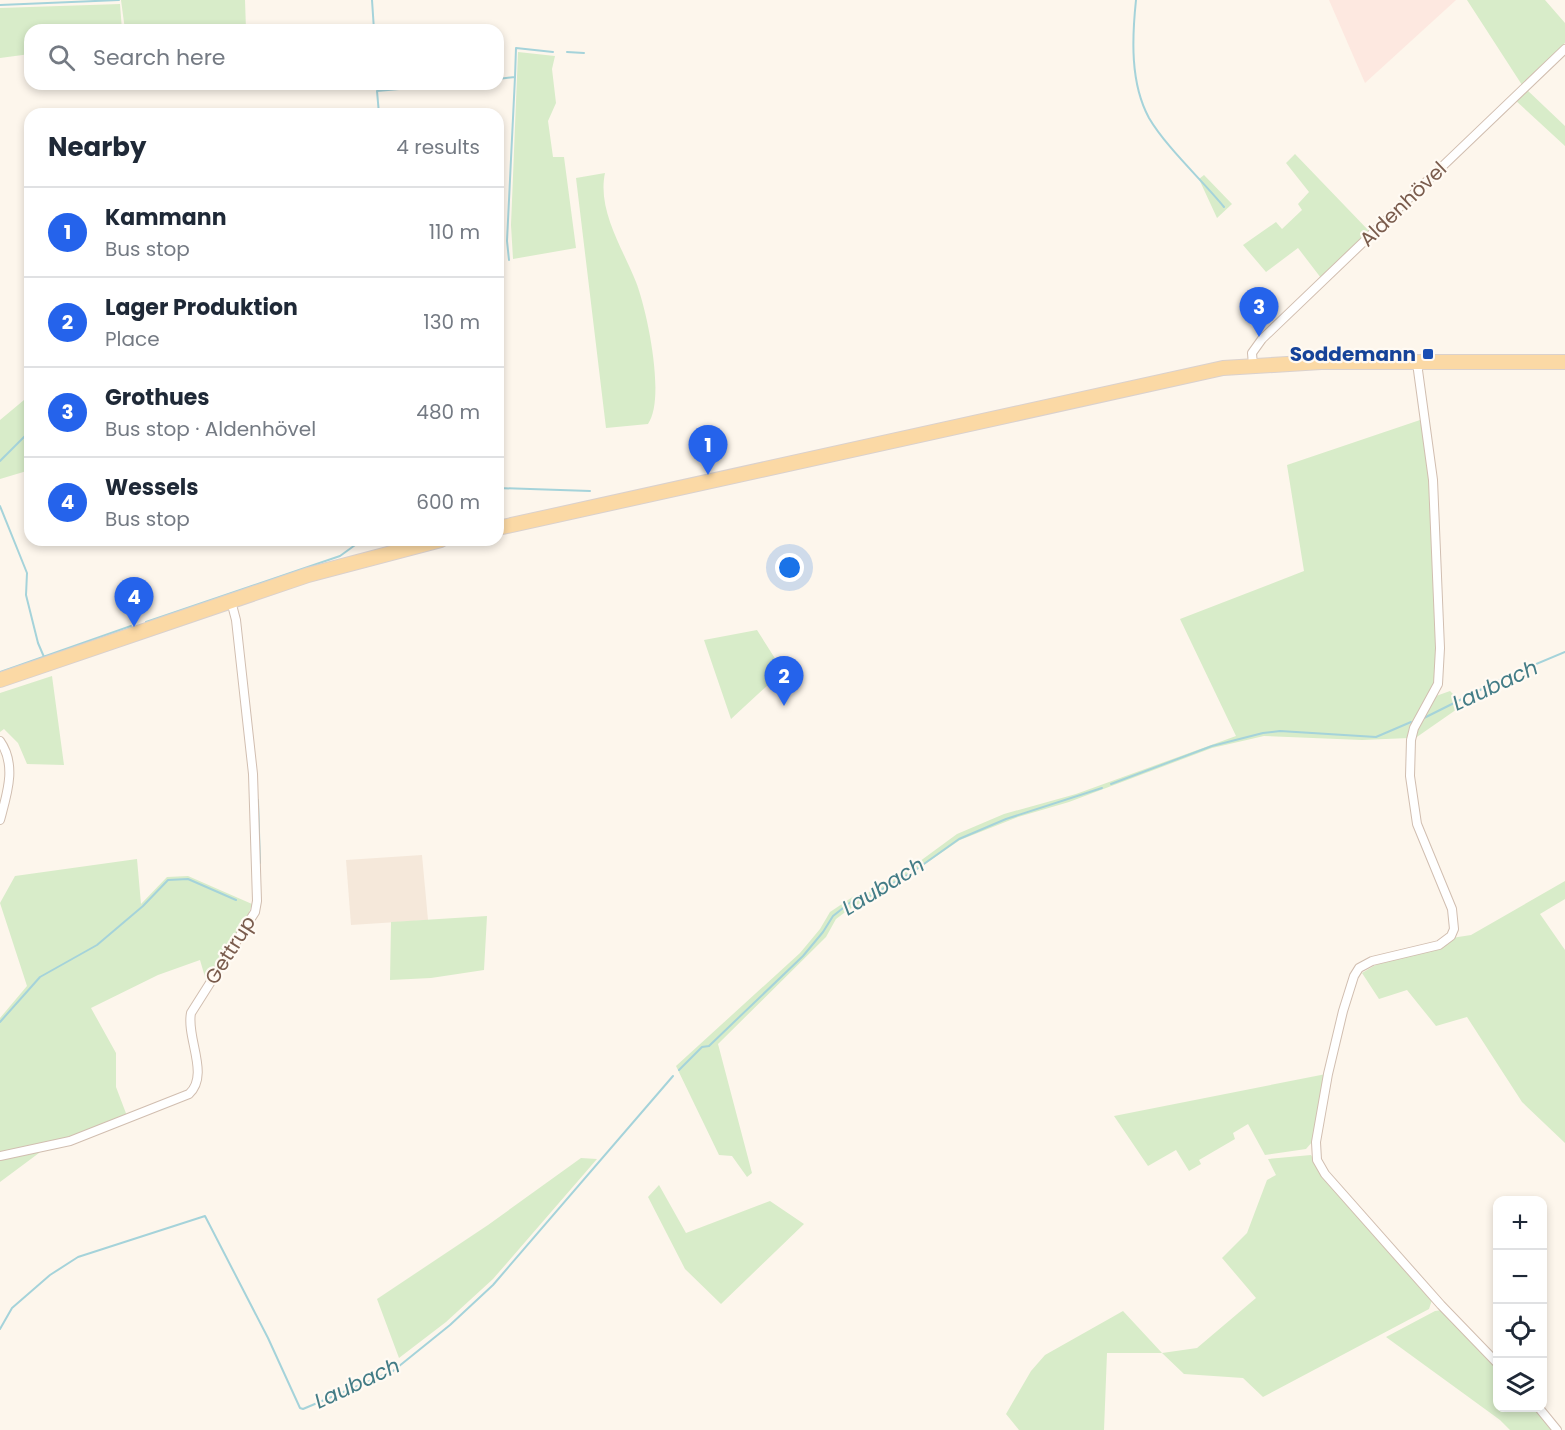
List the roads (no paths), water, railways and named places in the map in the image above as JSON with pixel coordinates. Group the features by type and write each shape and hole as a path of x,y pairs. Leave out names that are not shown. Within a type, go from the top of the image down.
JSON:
{"main road":[{"path":"504,527 1186,375 1253,364 1565,362"},
{"path":"0,680 342,565 417,546"}],"street":[{"name":"Aldenhövel","path":"1253,364 1252,353 1262,339 1565,49"},
{"path":"1417,363 1433,480 1440,648 1438,684 1414,728 1410,776 1417,824 1452,909 1454,929 1451,936 1439,945 1372,961 1359,968 1343,1011 1328,1074 1316,1152 1325,1174 1441,1305 1493,1360"},
{"name":"Gettrup","path":"0,1156 70,1141 189,1094 195,1088 198,1079 189,1023 191,1013 255,912 256,901 253,774 236,620 231,601"},
{"path":"0,741 9,759 10,772 0,820"},
{"path":"1543,1412 1557,1430"}],"waterway":[{"path":"0,5 119,0"},
{"path":"372,0 374,24"},
{"path":"1136,0 1135,75 1143,104 1156,129 1224,207"},
{"path":"504,78 515,77 516,48 553,52"},
{"path":"567,52 584,53"},
{"path":"509,260 507,241 515,77"},
{"path":"378,108 377,91 388,90"},
{"path":"0,461 24,437"},
{"path":"504,488 590,491"},
{"path":"0,506 27,573 26,595 38,643 44,657"},
{"path":"146,622 340,556 354,546"},
{"path":"0,672 131,626"},
{"name":"Laubach","path":"1424,718 1510,675 1565,652"},
{"name":"Laubach","path":"1111,784 1212,746 1263,733 1280,731 1376,737 1411,722"},
{"name":"Laubach","path":"679,1070 702,1047 709,1046 803,956 833,916 852,901 870,896 914,871 959,839 1006,819 1102,788"},
{"path":"258,800 260,863"},
{"path":"0,1022 40,977 97,945 143,906 168,880 188,879 236,900"},
{"name":"Laubach","path":"0,1329 12,1308 50,1275 78,1257 205,1216 268,1338 300,1408 303,1409 393,1371 450,1325 493,1285 673,1076"}],"place":[{"name":"Grothues","path":"1259,337"},
{"name":"Soddemann","path":"1428,354"},
{"name":"Kammann","path":"708,475"},
{"name":"Wessels","path":"134,627"},
{"name":"Lager Produktion","path":"784,706"}]}
